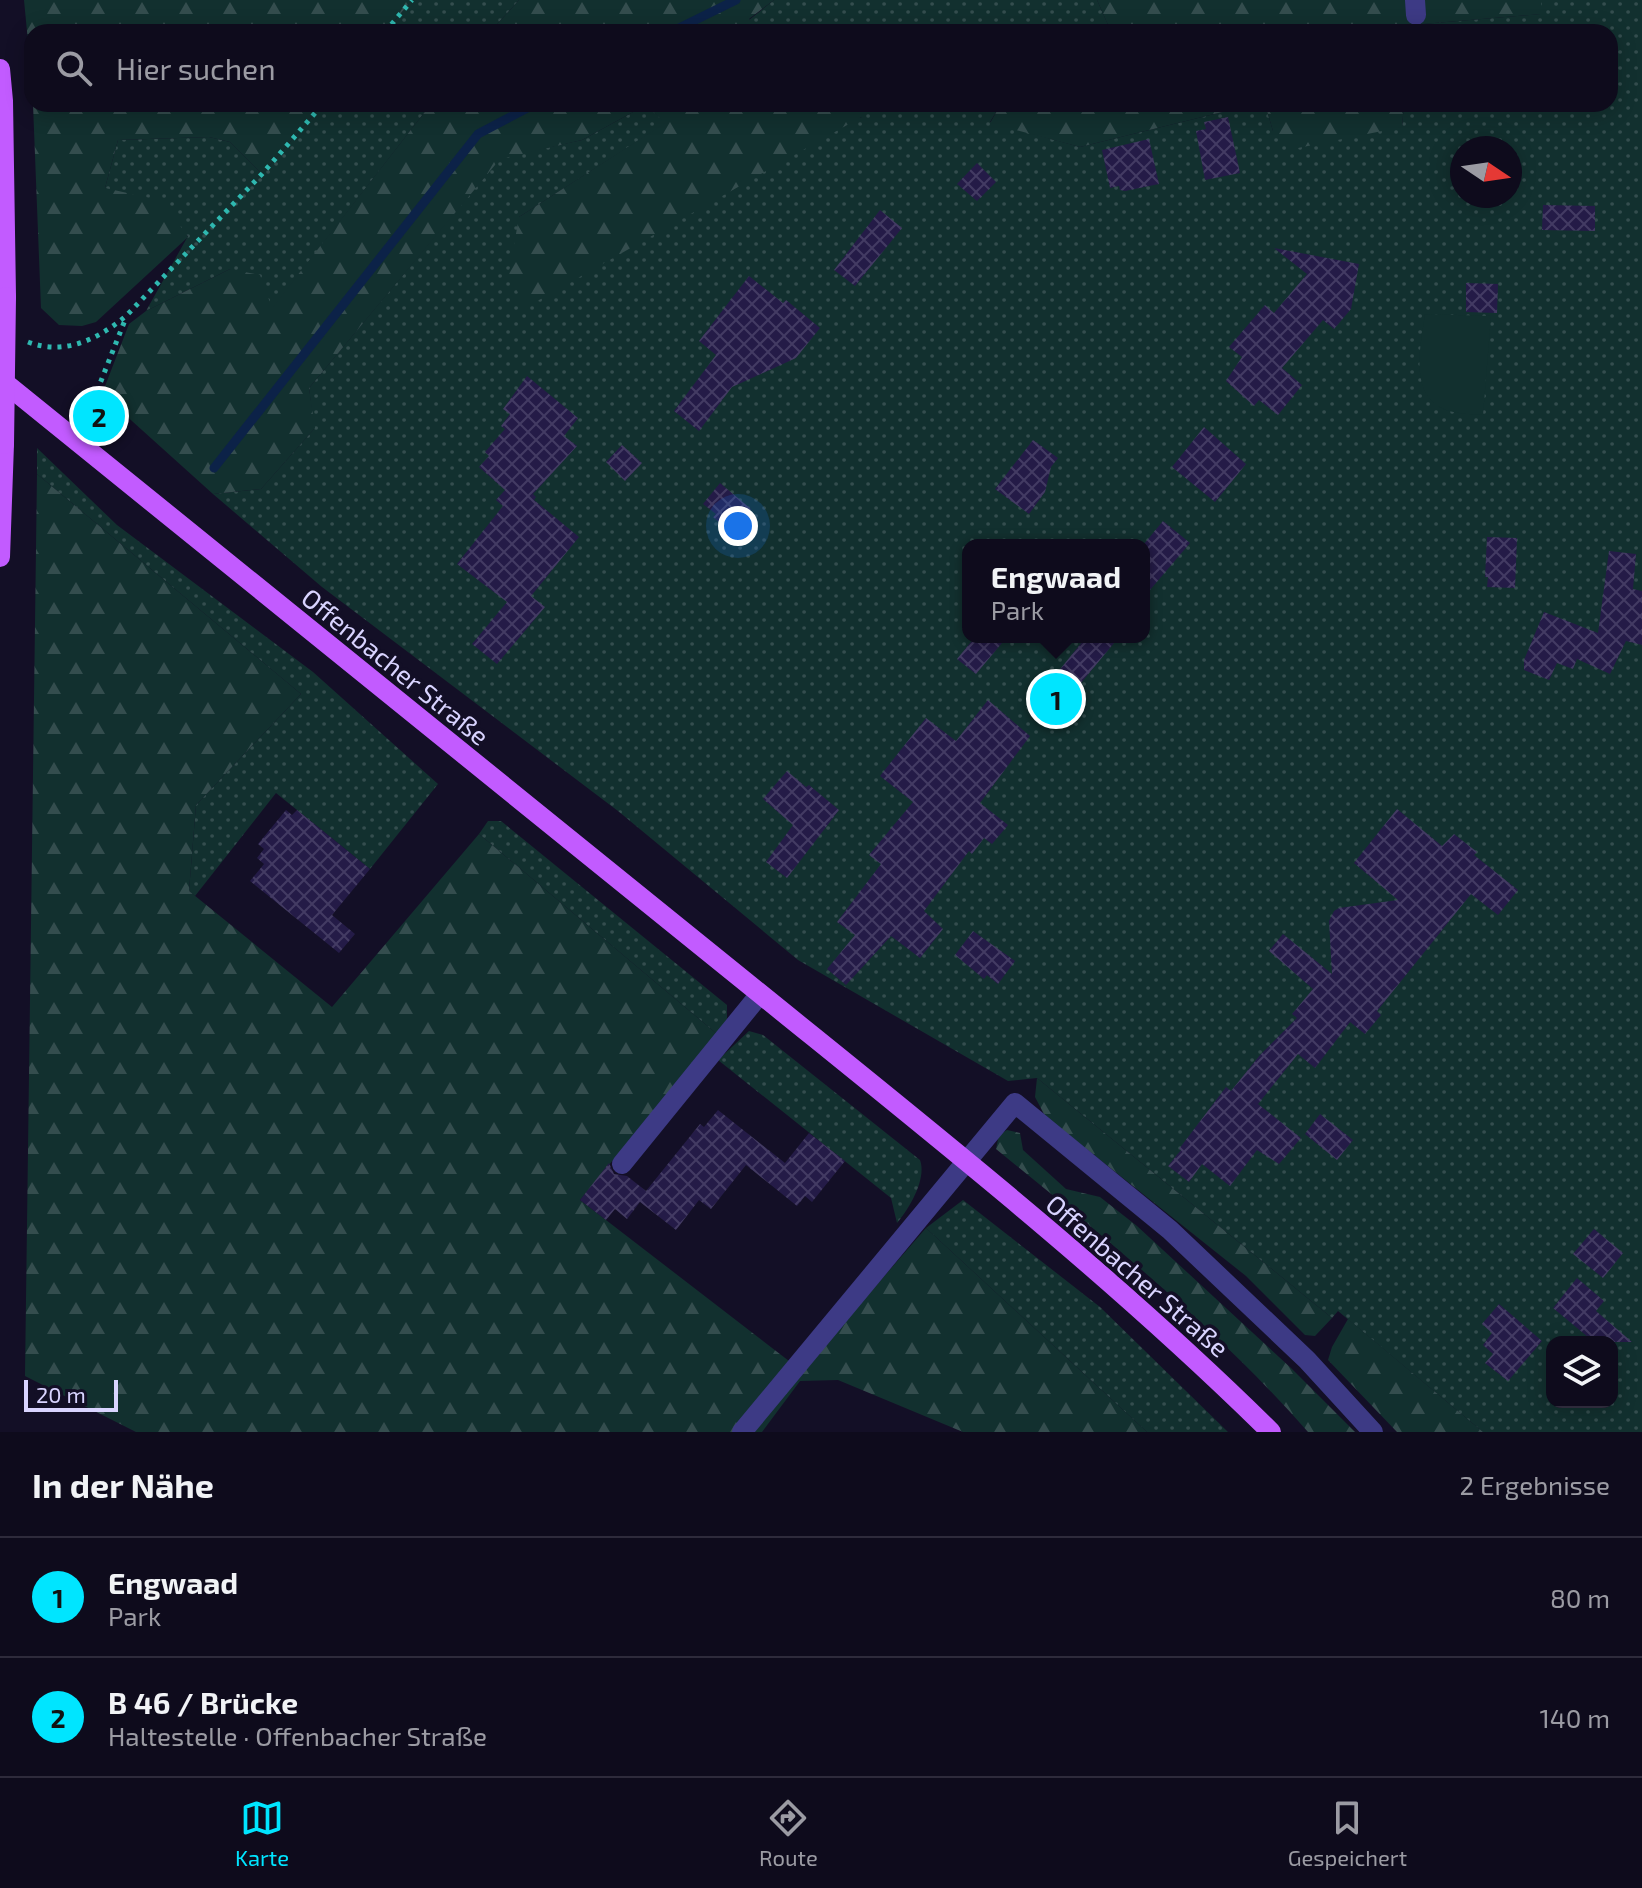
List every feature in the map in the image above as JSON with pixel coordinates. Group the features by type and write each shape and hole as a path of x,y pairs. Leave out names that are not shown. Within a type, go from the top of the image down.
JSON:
{"main road":[{"path":"0,69 6,297 0,557"},
{"name":"Offenbacher Straße","path":"0,379 760,994 1120,1290 1202,1363 1271,1432"}],"lane":[{"path":"622,1164 760,994"},
{"path":"742,1432 1015,1103 1170,1230 1307,1360 1373,1432"}],"path":[{"path":"392,24 412,0"},
{"path":"24,340 52,347 89,342 108,331 262,174 316,112"},
{"path":"78,442 126,316"}],"green space":[{"path":"24,0 412,0 392,24 26,24"},
{"path":"412,0 519,0 497,24 392,24"},
{"path":"519,0 774,0 749,19 756,24 497,24"},
{"path":"774,0 1097,0 1108,24 755,24 749,20"},
{"path":"1097,0 1541,0 1542,14 1423,24 1108,24"},
{"path":"1541,0 1642,0 1642,1432 1483,1432 1338,1311 1332,1318 1037,1078 1008,1081 798,960 618,811 322,587 213,494 261,489 314,429 309,388 500,158 582,140 633,112 654,112 666,123 519,217 862,117 840,112 996,112 990,122 1080,147 1222,112 1267,112 1273,131 1402,127 1403,112 1618,112 1618,24 1423,24 1541,14"},
{"path":"33,112 316,112 262,174 230,142 209,137 118,140 105,188 163,201 188,237 96,322 82,326 59,325 41,308"},
{"path":"316,112 425,112 272,309 230,269 146,311 188,236 105,188 118,140 209,137 230,142 262,174"},
{"path":"425,112 633,112 582,140 500,159 309,388 315,428 261,489 213,494 102,394 129,324 146,311 230,269 260,275 272,308"},
{"path":"653,112 843,112 863,116 525,308 509,273 519,217 665,123"},
{"path":"996,112 1222,112 1080,147 990,123"},
{"path":"1267,112 1403,112 1402,127 1293,149 1273,131"},
{"path":"1425,314 1491,316 1483,415 1446,410 1434,403 1426,393 1420,368"},
{"path":"37,448 117,525 313,672 438,784 370,869 276,793 195,896 189,891 196,805 301,694 37,474"},
{"path":"37,474 301,694 196,805 189,891 332,1007 479,834 717,1034 580,1200 802,1371 926,1228 1147,1432 963,1432 838,1380 800,1381 762,1432 136,1432 25,1376"},
{"path":"488,821 501,821 727,1005 727,1019 717,1034 479,834"},
{"path":"749,1031 763,1035 920,1160 919,1185 897,1223 891,1198 718,1060"},
{"path":"1037,1078 1332,1318 1315,1336 1305,1335 1246,1276 1045,1116 1035,1097"},
{"path":"1007,1130 1020,1133 1023,1150 1066,1189 1100,1197 1137,1226 1291,1368 1355,1432 1308,1432 1197,1319 1118,1249 996,1149 999,1135"},
{"path":"963,1200 1100,1307 1228,1432 1147,1432 926,1228"},
{"path":"1348,1319 1483,1432 1397,1432 1328,1360"}],"building":[{"path":"1228,117 1240,173 1205,180 1196,131 1206,129 1204,122"},
{"path":"1149,139 1159,184 1125,191 1120,190 1119,186 1110,188 1102,150"},
{"path":"977,163 996,182 977,201 957,184"},
{"path":"1543,205 1595,206 1595,231 1542,230"},
{"path":"880,210 902,228 855,286 834,270"},
{"path":"1274,248 1359,264 1351,309 1334,329 1323,320 1282,368 1302,385 1278,415 1259,400 1254,406 1226,381 1242,357 1229,347 1265,305 1274,313 1307,274"},
{"path":"749,276 783,303 786,300 820,328 796,358 732,387 699,431 674,411 716,355 699,341"},
{"path":"1466,283 1498,284 1497,313 1466,312"},
{"path":"527,376 578,418 564,436 577,446 533,494 536,497 534,500 579,537 531,596 545,607 497,664 472,644 507,602 457,564 503,506 496,500 505,490 479,467 489,456 485,452 505,429 501,426 510,414 503,409"},
{"path":"1204,427 1246,464 1215,502 1172,467"},
{"path":"1033,440 1058,458 1051,467 1045,492 1029,514 995,489"},
{"path":"622,445 642,463 625,481 606,462"},
{"path":"720,483 751,509 732,533 703,504"},
{"path":"1163,521 1190,543 1150,590 1150,539"},
{"path":"1487,537 1517,538 1515,588 1487,587"},
{"path":"1609,551 1636,554 1633,589 1642,591 1642,645 1626,641 1610,674 1577,659 1573,669 1557,663 1549,680 1524,670 1524,660 1544,612 1598,633"},
{"path":"970,643 1002,643 976,674 957,659"},
{"path":"1081,643 1114,643 1076,689 1057,673"},
{"path":"988,700 1030,736 980,803 1008,825 992,844 984,838 972,854 969,851 924,911 943,929 920,958 891,936 846,985 827,969 855,935 837,922 881,864 869,855 913,802 880,776 926,718 956,741"},
{"path":"787,771 839,810 787,878 766,862 793,825 763,799"},
{"path":"1397,809 1442,846 1454,834 1477,852 1474,855 1518,890 1498,915 1471,894 1377,1011 1381,1015 1365,1034 1350,1022 1315,1068 1298,1054 1258,1104 1301,1138 1279,1164 1257,1150 1230,1186 1202,1164 1189,1182 1168,1166 1226,1087 1231,1091 1260,1055 1297,1018 1292,1014 1313,989 1269,951 1283,934 1332,974 1329,921 1334,911 1398,900 1354,863"},
{"path":"286,810 292,815 297,810 370,869 332,915 355,934 339,953 250,881 264,864 257,858 264,849 258,844"},
{"path":"973,931 1015,961 998,984 987,975 984,979 955,955"},
{"path":"718,1110 785,1163 809,1133 845,1161 812,1202 805,1196 797,1206 746,1165 711,1209 699,1200 676,1230 640,1202 627,1219 615,1209 606,1220 580,1200 609,1163 614,1174 627,1176 646,1191 700,1124 704,1127"},
{"path":"1320,1114 1353,1140 1337,1160 1305,1134"},
{"path":"1594,1229 1623,1253 1603,1278 1573,1254"},
{"path":"1577,1278 1604,1301 1596,1311 1632,1342 1618,1342 1618,1336 1587,1336 1553,1308"},
{"path":"1499,1304 1542,1341 1508,1381 1485,1363 1493,1354 1483,1345 1492,1333 1482,1324"}],"waterway":[{"path":"687,24 736,0"},
{"path":"214,468 478,134 520,112"}],"place":[{"name":"B 46 / Brücke","path":"99,416"},
{"name":"Engwaad","path":"1056,699"}]}
